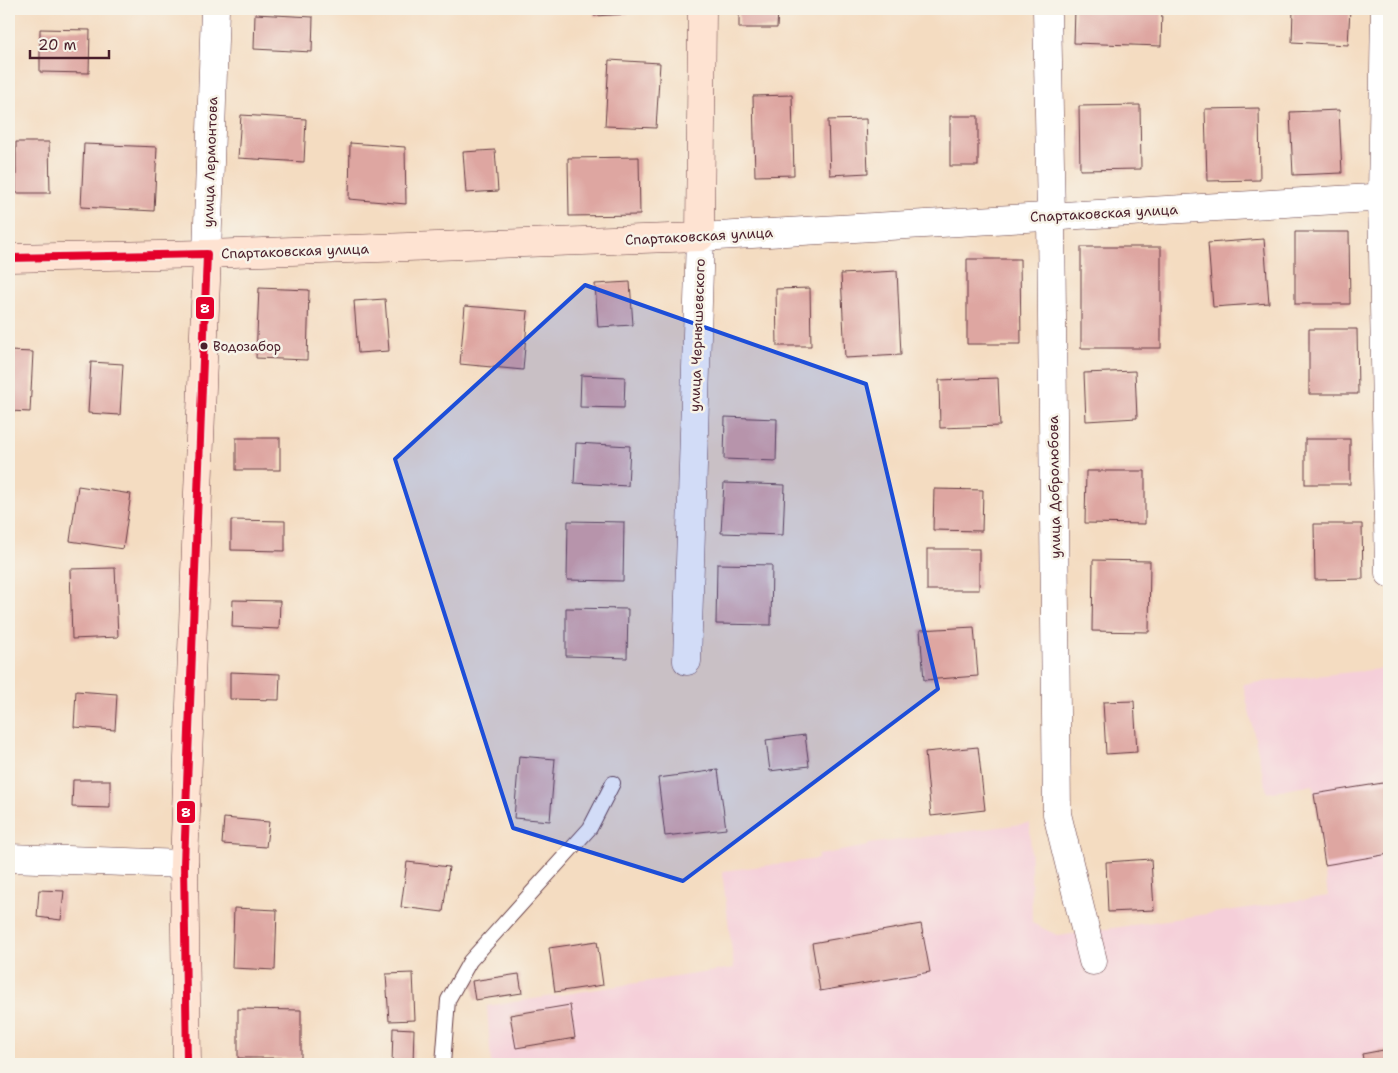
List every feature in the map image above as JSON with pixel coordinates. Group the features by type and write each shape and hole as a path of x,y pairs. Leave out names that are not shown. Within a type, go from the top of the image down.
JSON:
{"street":[{"name":"улица Лермонтова","path":"187,1064 184,864 215,9"},
{"name":"улица Чернышевского","path":"687,661 700,237 702,9"},
{"name":"улица Добролюбова","path":"1047,9 1057,814 1093,961"},
{"path":"1385,9 1389,573"},
{"name":"Спартаковская улица","path":"9,258 207,254 700,237 1386,197"},
{"path":"9,858 184,864"}],"lane":[{"path":"443,1064 448,1000 470,961 590,828 613,783"}],"highlighted area":[{"path":"585,285 866,384 938,689 683,881 513,828 395,459"}],"shaded area":[{"path":"1389,668 1389,1064 491,1064 487,1006 734,968 722,871 818,859 818,855 868,846 868,844 1030,823 1032,923 1059,936 1328,896 1313,785 1267,793 1243,684"}],"building":[{"path":"594,9 628,9 628,14 594,16"},
{"path":"739,9 778,9 777,28 739,28"},
{"path":"1075,9 1162,9 1161,46 1074,43"},
{"path":"1293,9 1350,9 1348,45 1292,42"},
{"path":"255,14 313,17 312,52 254,49"},
{"path":"40,29 90,30 89,73 40,72"},
{"path":"609,60 660,63 656,128 605,126"},
{"path":"792,95 794,175 755,176 753,96"},
{"path":"1140,105 1141,169 1080,170 1079,106"},
{"path":"1259,108 1260,180 1207,181 1205,109"},
{"path":"1339,110 1342,173 1293,175 1290,112"},
{"path":"241,115 306,119 304,162 238,158"},
{"path":"950,116 978,116 978,166 950,166"},
{"path":"866,119 868,173 830,175 828,120"},
{"path":"16,142 49,142 50,193 16,193"},
{"path":"350,143 405,147 406,204 349,199"},
{"path":"84,144 157,147 154,211 81,207"},
{"path":"495,150 498,191 466,193 463,152"},
{"path":"639,157 640,215 569,216 568,158"},
{"path":"1295,232 1349,232 1350,304 1295,304"},
{"path":"1264,239 1269,303 1213,307 1208,243"},
{"path":"1081,247 1161,247 1161,348 1081,348"},
{"path":"967,259 1020,259 1021,344 967,344"},
{"path":"897,271 901,355 845,358 841,274"},
{"path":"630,282 633,325 598,327 595,284"},
{"path":"259,288 309,290 307,360 256,358"},
{"path":"810,288 811,346 777,346 776,289"},
{"path":"385,299 389,351 358,353 354,301"},
{"path":"465,306 528,311 523,370 460,364"},
{"path":"1309,329 1357,329 1358,394 1309,394"},
{"path":"9,351 33,352 30,412 9,411"},
{"path":"91,362 123,364 120,415 88,413"},
{"path":"1135,371 1137,418 1086,421 1084,373"},
{"path":"581,375 625,377 624,408 580,407"},
{"path":"998,378 1000,426 940,428 939,380"},
{"path":"725,417 777,419 776,461 724,459"},
{"path":"236,438 280,438 280,470 236,470"},
{"path":"1305,439 1350,439 1350,484 1305,484"},
{"path":"576,443 630,446 628,486 574,483"},
{"path":"1086,471 1145,471 1145,524 1085,523"},
{"path":"724,483 785,485 783,535 721,533"},
{"path":"78,486 131,494 123,549 70,541"},
{"path":"934,489 983,490 982,531 933,530"},
{"path":"231,520 285,521 285,551 231,550"},
{"path":"568,521 624,522 623,581 567,580"},
{"path":"1314,524 1362,524 1363,579 1315,580"},
{"path":"927,549 979,549 979,590 927,590"},
{"path":"1093,560 1150,561 1149,632 1092,631"},
{"path":"717,564 772,565 771,625 716,624"},
{"path":"115,568 118,637 72,639 70,569"},
{"path":"233,600 280,601 279,629 232,627"},
{"path":"566,608 628,609 627,658 566,656"},
{"path":"974,627 978,676 924,680 920,630"},
{"path":"230,672 280,674 279,700 230,699"},
{"path":"76,691 117,694 115,730 74,727"},
{"path":"1134,701 1137,752 1106,754 1103,702"},
{"path":"805,735 809,766 770,771 766,740"},
{"path":"978,747 985,810 931,816 925,752"},
{"path":"519,756 555,759 550,821 514,818"},
{"path":"718,770 726,829 665,836 658,778"},
{"path":"73,780 110,780 110,808 72,807"},
{"path":"1389,782 1389,854 1325,865 1314,794"},
{"path":"224,818 269,822 266,847 222,844"},
{"path":"1151,859 1154,910 1108,912 1106,862"},
{"path":"407,862 449,867 443,912 401,907"},
{"path":"39,890 64,891 61,920 37,917"},
{"path":"234,908 277,910 275,970 232,968"},
{"path":"921,924 930,972 820,991 812,943"},
{"path":"597,941 603,985 555,992 549,948"},
{"path":"413,973 415,1020 389,1021 386,974"},
{"path":"519,974 522,993 475,1000 472,981"},
{"path":"570,1005 575,1038 516,1048 510,1015"},
{"path":"238,1009 301,1010 301,1058 238,1058"},
{"path":"393,1028 414,1029 413,1064 392,1064"},
{"path":"1389,1049 1389,1064 1364,1064 1362,1054"}],"transit line":[{"name":"8","path":"9,258 207,254 184,864 187,1064"}],"place":[{"name":"Водозабор","path":"204,346"}]}
